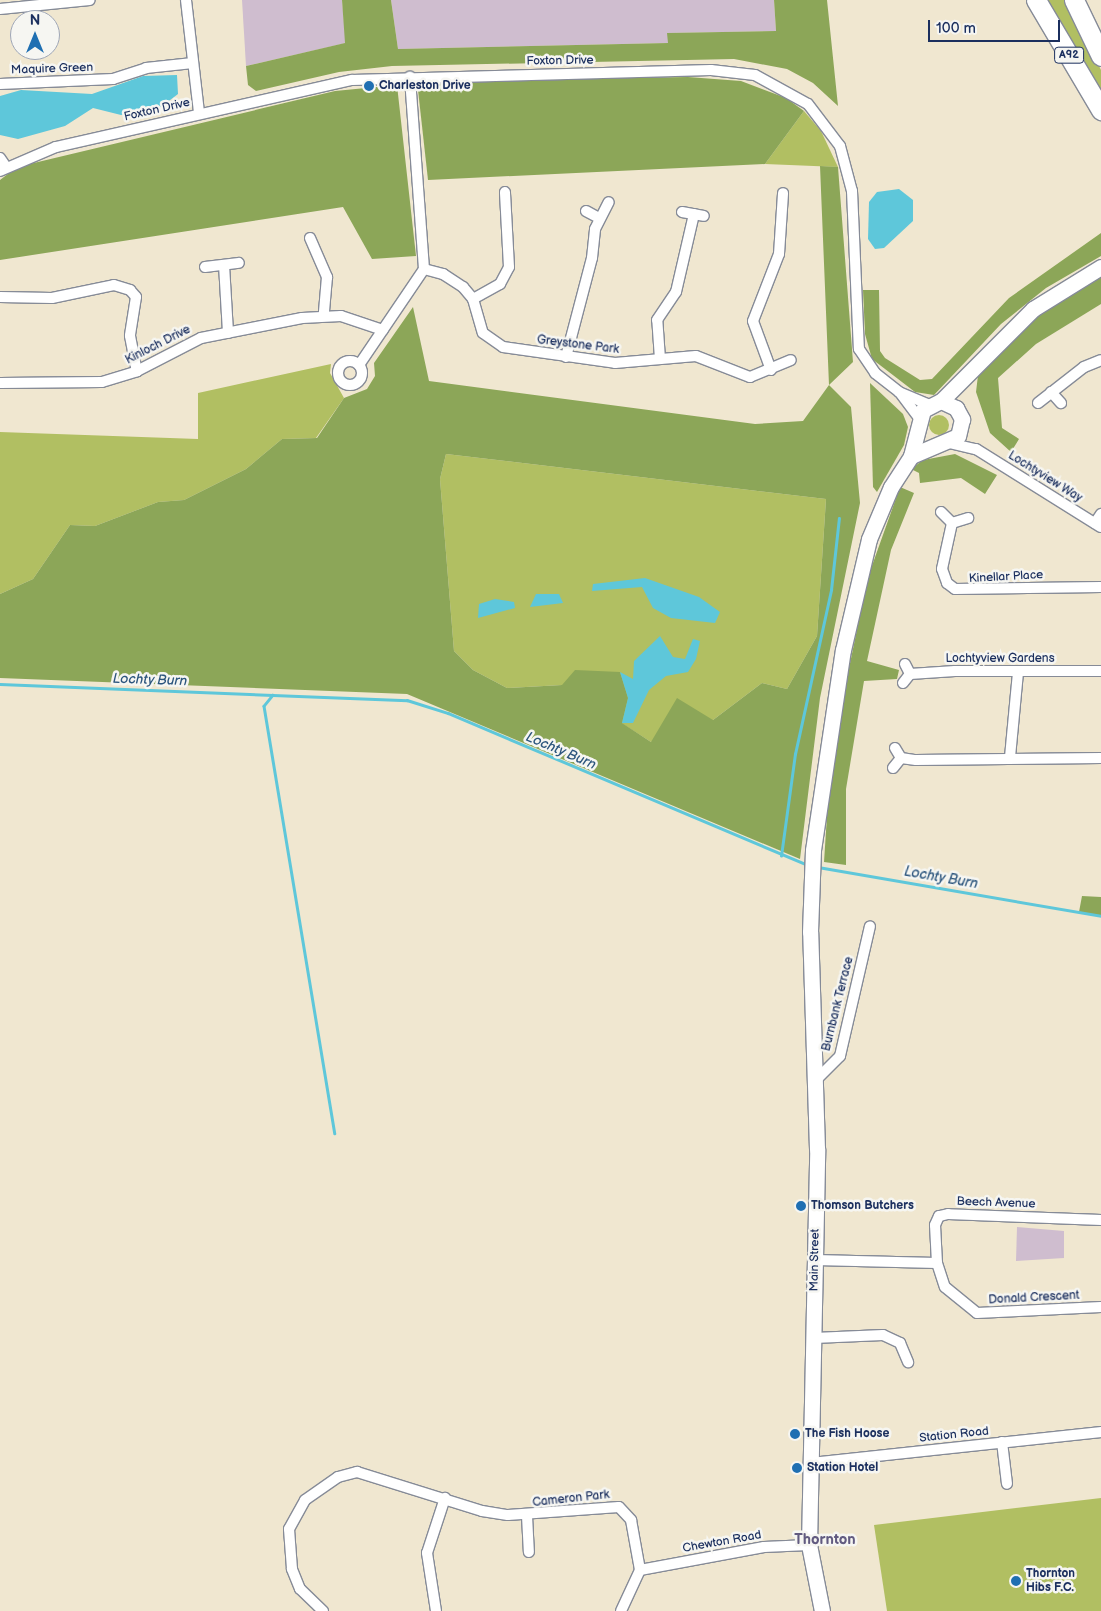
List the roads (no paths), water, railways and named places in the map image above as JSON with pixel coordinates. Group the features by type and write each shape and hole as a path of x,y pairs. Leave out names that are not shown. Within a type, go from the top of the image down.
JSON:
{"highway":[{"name":"A92","path":"1036,0 1101,110"},
{"name":"A92","path":"1074,0 1101,56"}],"main road":[{"path":"946,444 930,442 919,423 935,403 960,384 1033,309 1101,267"},
{"path":"911,456 946,444 961,420 960,384"},
{"path":"935,403 961,420"},
{"name":"Main Street","path":"822,1611 809,1545 815,1260 816,1080 813,850 858,575 891,488 911,456 919,423"}],"street":[{"path":"0,9 26,3 90,0"},
{"path":"186,0 199,113"},
{"name":"Maquire Green","path":"0,84 113,79 146,68 193,63"},
{"name":"Foxton Drive","path":"3,169 56,147 330,83 410,76 730,70 765,78 795,94 827,126 846,162 859,349 868,366 899,392 919,423"},
{"path":"359,365 424,269 410,76"},
{"path":"0,158 3,169"},
{"path":"473,299 500,284 509,267 505,192"},
{"path":"771,370 753,321 779,254 783,193"},
{"path":"566,357 599,218 608,202"},
{"path":"586,211 599,218"},
{"path":"660,359 656,320 676,292 699,215 682,212"},
{"path":"310,238 325,267 324,315"},
{"path":"205,267 239,263"},
{"path":"224,266 228,333"},
{"name":"Greystone Park","path":"424,269 456,280 473,299 483,333 492,341 504,347 615,363 696,356 740,376 771,370 791,360"},
{"path":"0,297 52,298 114,286 130,290 136,297 130,343 137,372"},
{"name":"Kinloch Drive","path":"0,382 86,384 137,372 188,343 228,333 324,315 360,320 383,330"},
{"path":"1038,403 1051,392 1101,360"},
{"name":"Foxton Drive","path":"899,392 935,403"},
{"path":"1051,392 1061,403"},
{"name":"Lochtyview Way","path":"961,420 976,449"},
{"name":"Lochtyview Way","path":"946,444 976,449 1099,521"},
{"path":"941,512 952,523 968,518"},
{"name":"Kinellar Place","path":"952,523 942,569 947,583 955,589 1101,587"},
{"name":"Lochtyview Gardens","path":"905,664 906,679 1018,672 1101,671"},
{"path":"1010,757 1018,672"},
{"path":"895,748 901,758"},
{"path":"901,758 1101,758"},
{"path":"893,768 901,758"},
{"name":"Burnbank Terrace","path":"816,1080 840,1056 870,926"},
{"name":"Beech Avenue","path":"937,1263 935,1225 939,1216 948,1214 1101,1220"},
{"path":"815,1260 937,1263"},
{"name":"Donald Crescent","path":"937,1263 945,1287 977,1313 1101,1307"},
{"path":"814,1338 883,1334 900,1343 908,1362"},
{"name":"Station Road","path":"811,1463 1101,1432"},
{"path":"1002,1442 1007,1484"},
{"name":"Cameron Park","path":"323,1611 300,1589 292,1569 289,1530 305,1500 338,1477 357,1472 482,1511 527,1516 618,1507 631,1520 640,1570"},
{"path":"436,1611 427,1554 445,1498"},
{"path":"527,1516 529,1552"},
{"name":"Chewton Road","path":"640,1570 764,1547 809,1545"},
{"path":"622,1611 640,1570"}],"water":[{"path":"177,75 178,94 161,107 121,115 93,108 65,126 18,139 0,135 0,96 21,90 92,94 143,76"},
{"path":"899,189 913,200 913,221 884,248 875,249 868,239 869,202 877,192"},
{"path":"645,578 699,597 720,612 715,623 671,618 653,608 642,587 592,591 593,584"},
{"path":"536,594 559,594 563,603 530,607"},
{"path":"495,599 514,602 515,608 478,618 479,604"},
{"path":"660,636 673,657 685,659 693,639 700,641 696,659 688,672 666,676 649,690 633,723 622,723 628,698 620,672 633,679 634,661"}],"waterway":[{"path":"781,856 795,754 831,590 839,518"},
{"name":"Lochty Burn","path":"0,684 407,700 448,713 807,865"},
{"path":"273,695 264,706 335,1133"},
{"name":"Lochty Burn","path":"818,867 1101,916"}],"place":[{"name":"Charleston Drive","path":"369,86"},
{"name":"Thomson Butchers","path":"801,1206"},
{"name":"The Fish Hoose","path":"795,1434"},
{"name":"Station Hotel","path":"797,1468"},
{"name":"Thornton Hibs F.C.","path":"1016,1581"}],"district":[{"name":"Thornton","path":"825,1540"}]}
